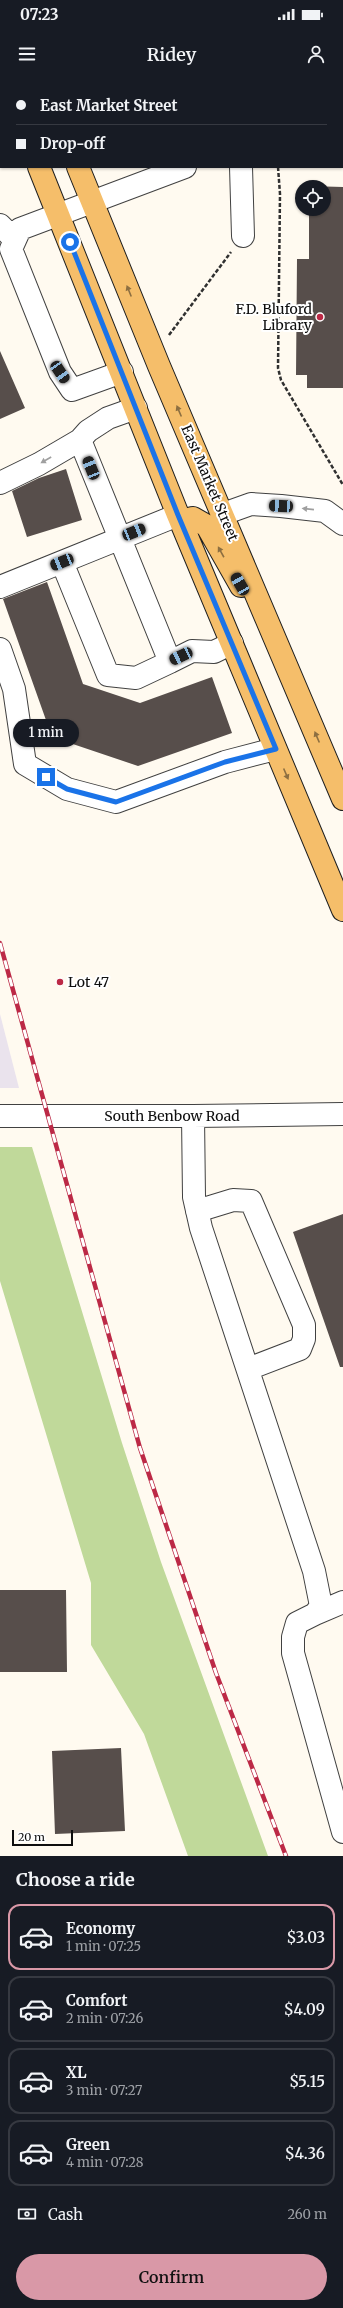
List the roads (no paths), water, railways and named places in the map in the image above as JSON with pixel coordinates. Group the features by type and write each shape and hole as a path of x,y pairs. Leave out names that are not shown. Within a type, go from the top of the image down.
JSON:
{"main road":[{"path":"39,168 179,518 343,910"},
{"name":"East Market Street","path":"78,168 155,354 343,799"},
{"path":"179,518 192,518 207,526 284,658"}],"street":[{"path":"122,372 72,390 60,372 11,249 8,232 20,229 182,168"},
{"path":"241,168 243,236"},
{"path":"0,482 39,464 80,440 88,431 108,418 136,408"},
{"path":"80,440 170,662"},
{"path":"223,514 251,504 281,506 325,511 343,524"},
{"path":"0,588 120,538 179,518"},
{"path":"62,562 108,675 136,678 192,651 214,652 232,643"},
{"path":"0,648 14,689 25,764 67,789 116,802 225,762 276,749"},
{"name":"South Benbow Road","path":"0,1116 343,1114"},
{"path":"193,1116 194,1197 197,1211 314,1571 321,1606 315,1614"},
{"path":"197,1211 233,1200 252,1201 304,1325 304,1339 300,1349 248,1369"},
{"path":"343,1602 297,1622 293,1637 293,1653 343,1832"}],"railway":[{"path":"0,943 140,1448 216,1673 286,1856"}],"place":[{"name":"F.D. Bluford Library","path":"320,317"},
{"name":"Lot 47","path":"60,982"}]}
